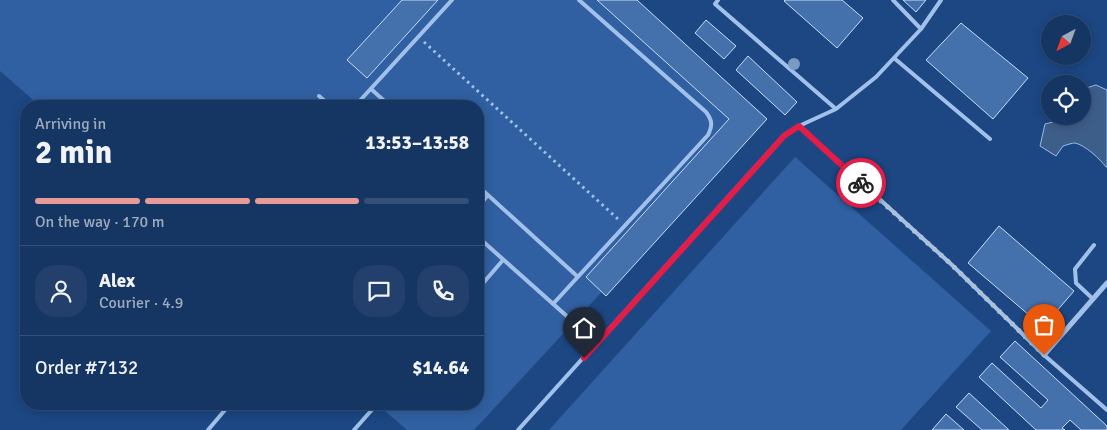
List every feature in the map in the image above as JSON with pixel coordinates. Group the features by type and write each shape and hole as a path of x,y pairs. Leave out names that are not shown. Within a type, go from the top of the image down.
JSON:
{"street":[{"path":"1044,355 1107,283"}],"lane":[{"path":"361,100 452,0"},
{"path":"553,304 708,135 712,128 712,119 706,112 579,0"},
{"path":"718,0 715,4 836,109"},
{"path":"893,0 921,29"},
{"path":"518,430 784,136 799,126 836,109 876,77 921,29 941,0"},
{"path":"894,58 990,139"},
{"path":"371,89 383,100"},
{"path":"319,96 324,100"},
{"path":"799,126 952,265 1044,355 1107,410"},
{"path":"484,191 578,277"},
{"path":"484,200 488,195"},
{"path":"484,243 597,343"},
{"path":"1093,299 1076,283 1075,269 1094,245"},
{"path":"484,282 503,260"},
{"path":"208,430 225,410"},
{"path":"354,430 372,410"}],"path":[{"path":"418,36 625,225"}],"shaded area":[{"path":"0,0 602,0 750,132 474,430 407,430 384,410 484,410 484,100 33,100 0,71"},
{"path":"1096,85 1107,90 1107,167 1088,149 1079,144 1063,146 1056,156 1040,146 1045,125 1091,125 1091,87"},
{"path":"795,157 991,331 901,430 549,430"}],"building":[{"path":"402,0 438,0 367,78 347,60"},
{"path":"597,0 637,0 767,119 606,296 586,277 729,119"},
{"path":"785,0 842,0 863,18 837,48"},
{"path":"903,0 926,0 916,12"},
{"path":"706,20 736,46 724,59 695,33"},
{"path":"961,23 1028,78 993,119 926,60"},
{"path":"748,56 797,102 785,115 736,70"},
{"path":"999,226 1074,291 1043,327 968,263"},
{"path":"1015,341 1107,426 1107,430 1081,430 1070,420 1062,428 1065,430 1036,430 979,377 992,363 1041,408 1048,400 1000,357"},
{"path":"969,393 1009,430 982,430 956,407"},
{"path":"946,414 964,430 932,430"}],"way so far":[{"path":"861,183 952,265 1044,355"}],"route":[{"path":"584,358 784,136 799,126 861,183"}]}
